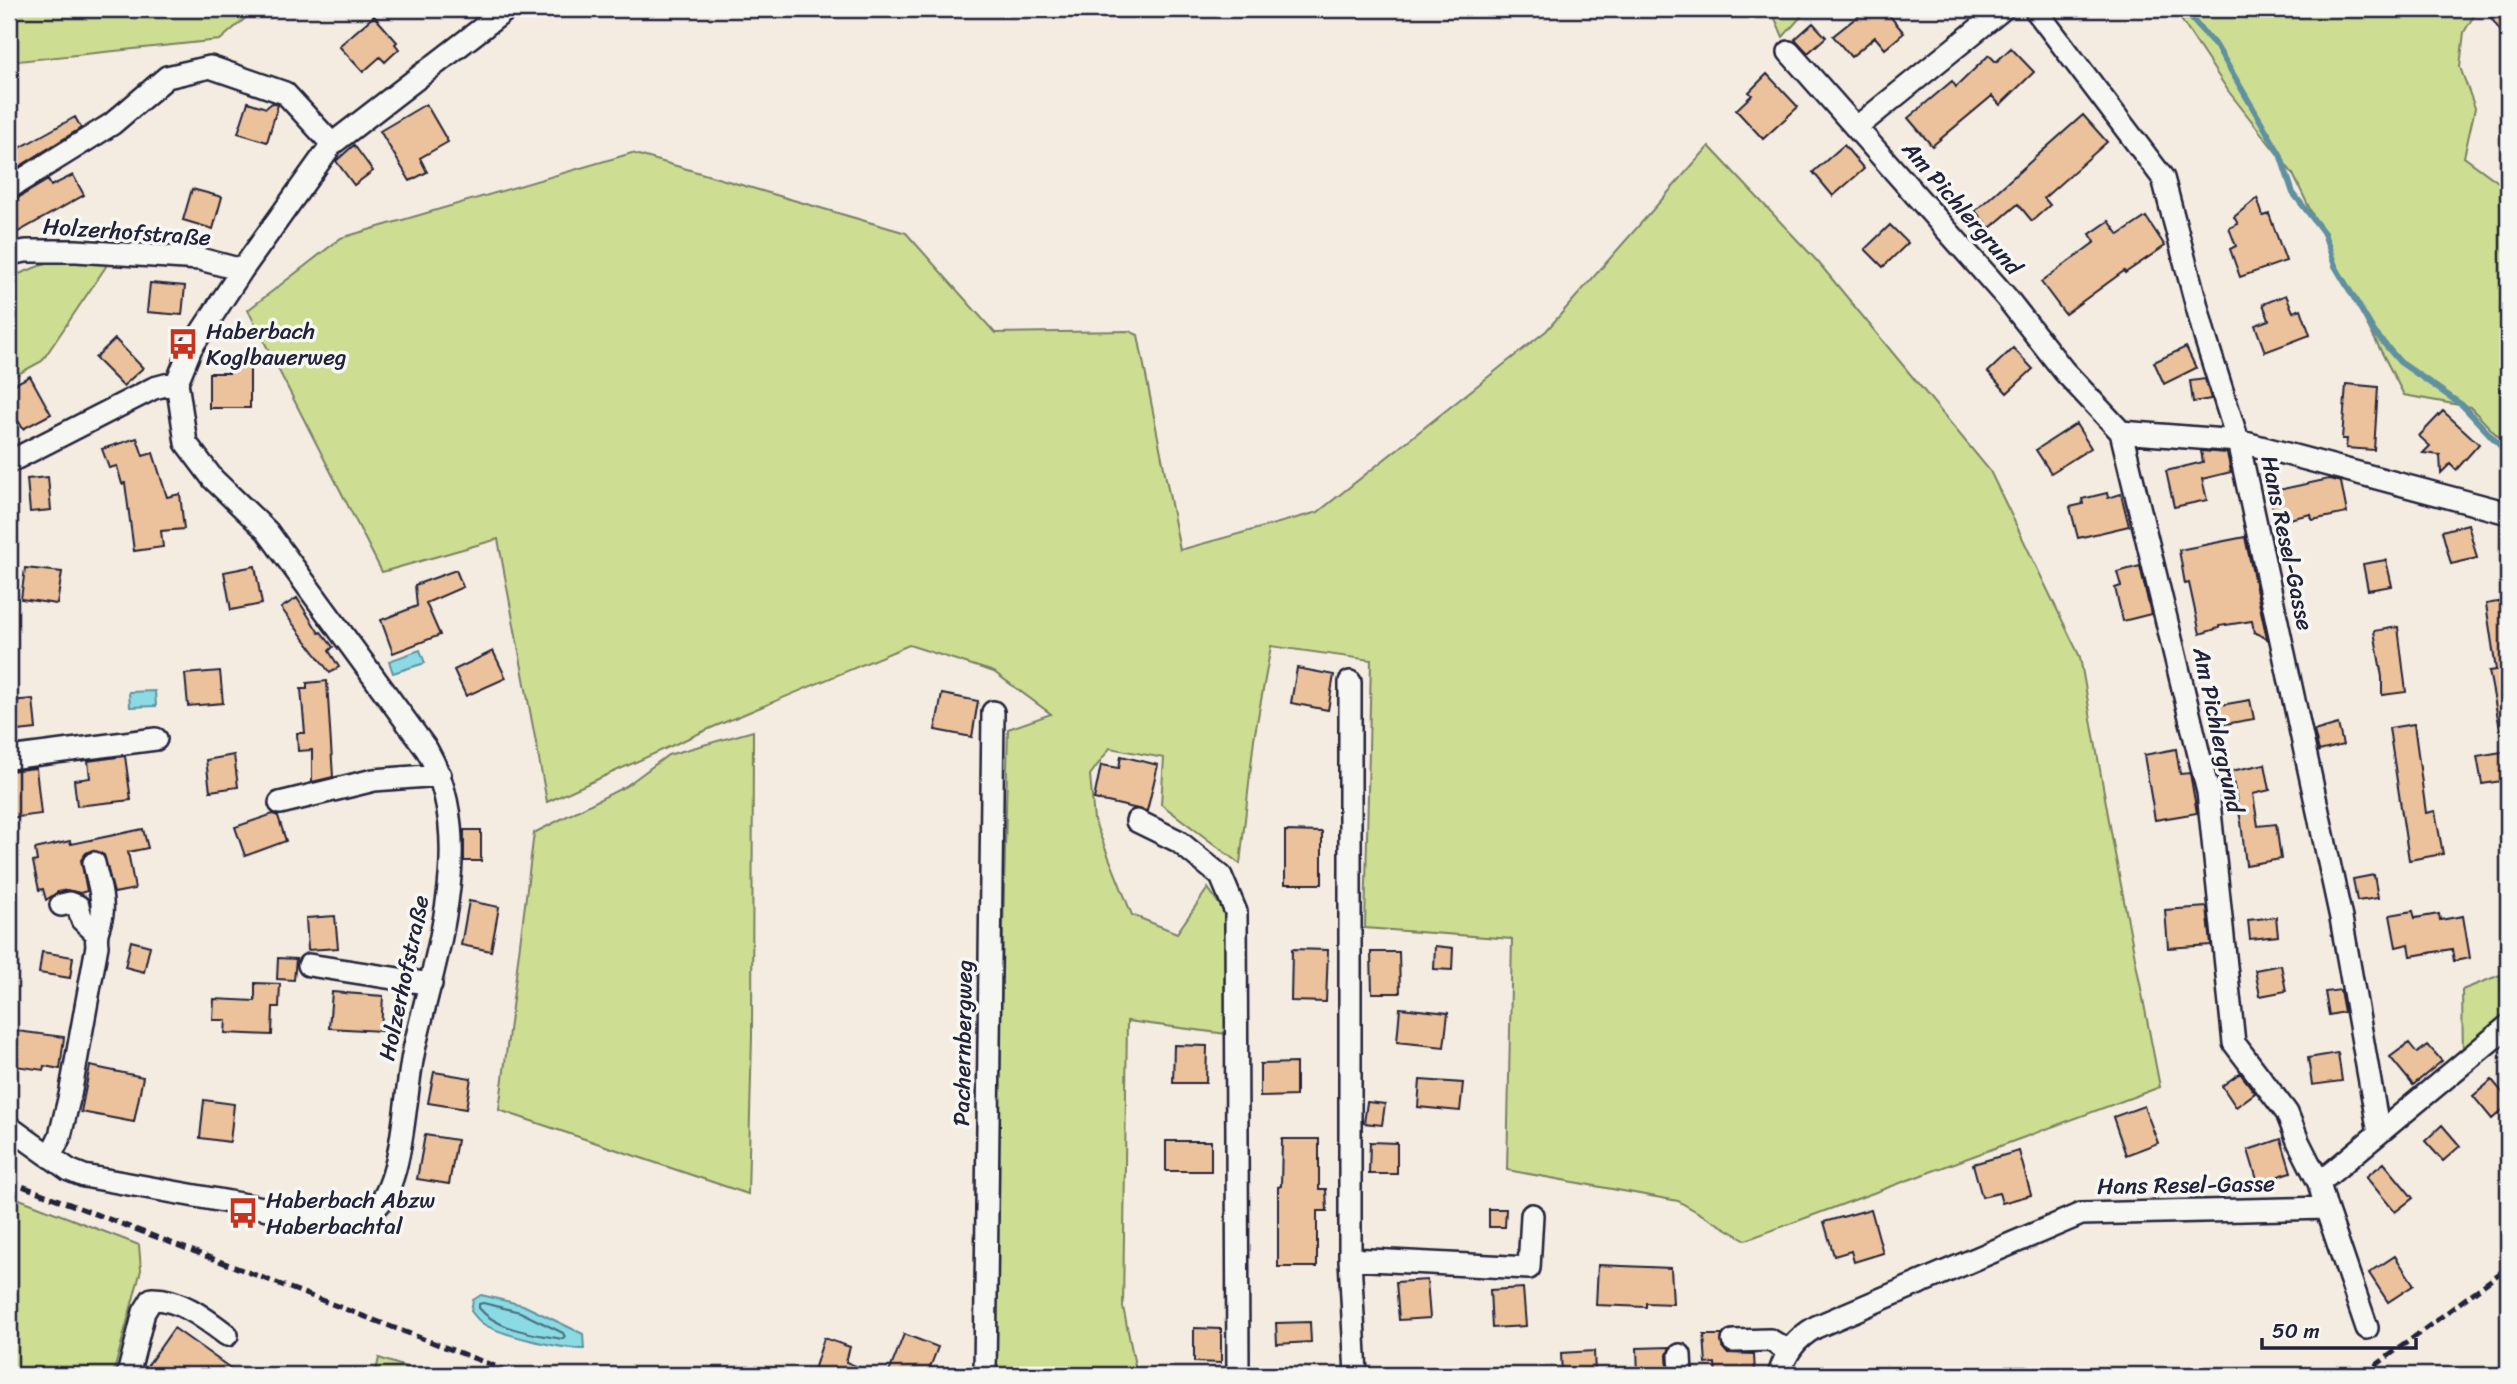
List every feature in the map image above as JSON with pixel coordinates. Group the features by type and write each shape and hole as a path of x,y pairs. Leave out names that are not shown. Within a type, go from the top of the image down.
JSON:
{"street":[{"path":"9,462 154,388 177,382 191,348 242,270 332,144 507,9"},
{"path":"1857,127 2003,9"},
{"name":"Hans Resel-Gasse","path":"2035,9 2162,178 2205,337 2238,441 2341,918 2379,1133"},
{"name":"Am Pichlergrund","path":"1789,52 2006,297 2064,371 2121,432 2208,792 2234,1043"},
{"path":"9,188 112,124 167,77 210,67 285,93 332,144"},
{"name":"Holzerhofstraße","path":"9,254 26,251 90,251 200,259 242,270"},
{"name":"Holzerhofstraße","path":"9,1127 69,1170 84,1176 324,1219 363,1218 382,1201 393,1175 414,1052 441,943 451,880 450,829 440,775 427,750 267,531 213,479 186,443 177,382"},
{"path":"2121,432 2238,441 2508,513"},
{"path":"1350,682 1350,1259 1356,1375"},
{"name":"Pachernbergweg","path":"985,1375 993,712"},
{"path":"9,758 156,739"},
{"path":"280,803 374,780 440,775"},
{"path":"1137,821 1178,841 1221,876 1236,912 1238,1375"},
{"path":"50,1157 60,1136 71,1095 97,946 95,932 102,915 94,863"},
{"path":"61,905 70,903 78,906 82,920 95,932"},
{"path":"309,965 431,984"},
{"path":"2319,1183 2508,1026"},
{"name":"Hans Resel-Gasse","path":"1779,1375 1789,1351 1816,1327 2081,1214 2326,1208 2319,1183 2287,1113 2234,1043"},
{"path":"2326,1208 2367,1328"},
{"path":"1350,1259 1529,1268 1532,1215"},
{"path":"128,1375 144,1312 152,1298 164,1298 194,1312 227,1335"},
{"path":"1733,1341 1770,1340 1789,1351"}],"green space":[{"path":"9,9 256,9 220,40 9,62"},
{"path":"1771,9 1829,9 1806,11 1783,37"},
{"path":"2174,9 2478,9 2464,32 2460,67 2475,108 2464,157 2505,187 2508,185 2508,447 2470,407 2404,395 2293,174 2229,92"},
{"path":"1709,146 1818,262 1990,471 2080,657 2160,1087 1746,1240 1678,1201 1507,1170 1512,939 1365,928 1371,660 1271,646 1254,739 1240,864 1161,804 1164,758 1110,748 1090,775 1094,820 1132,915 1177,933 1208,888 1228,917 1227,1034 1127,1021 1123,1307 1137,1375 992,1375 1008,729 1051,714 994,672 909,645 711,728 547,802 498,539 382,572 248,310 341,238 632,153 906,233 995,333 1129,331 1138,335 1180,550 1318,512 1546,331"},
{"path":"64,256 109,262 42,361 9,379 9,278"},
{"path":"753,731 752,1036 748,1194 499,1110 534,833 626,786 668,755"},
{"path":"2500,975 2504,1026 2463,1057 2462,990"},
{"path":"9,1195 139,1245 141,1270 113,1375 9,1375"},
{"path":"379,1358 429,1375 375,1375"}],"water":[{"path":"420,650 425,663 393,673 389,661"},
{"path":"155,691 156,706 130,707 129,692"},
{"path":"481,1295 523,1305 583,1334 584,1349 562,1347 490,1328 471,1311 473,1300"}],"building":[{"path":"1867,9 1884,9 1904,33 1885,49 1875,37 1851,57 1833,36"},
{"path":"2485,9 2508,9 2508,42"},
{"path":"374,16 397,42 395,44 399,49 385,62 380,57 363,72 339,46"},
{"path":"1813,23 1826,37 1808,53 1795,39"},
{"path":"2011,48 2034,72 2000,105 1992,96 1932,146 1908,118 1952,81 1956,87 1989,55 1996,62"},
{"path":"1767,74 1798,107 1763,139 1736,110 1752,95 1749,92"},
{"path":"248,102 266,108 272,103 278,105 267,142 238,133"},
{"path":"426,104 448,142 420,158 427,172 410,181 380,131"},
{"path":"2083,115 2107,142 2044,198 2050,205 2032,221 2018,204 1990,228 1975,211"},
{"path":"75,117 81,128 9,173 9,154"},
{"path":"354,145 373,171 354,185 336,161"},
{"path":"1844,145 1864,169 1833,196 1813,172"},
{"path":"73,175 84,195 9,237 9,201 48,180 51,186"},
{"path":"192,189 222,197 213,229 183,220"},
{"path":"2257,198 2263,216 2269,214 2286,261 2240,277 2230,249 2236,246 2229,228 2238,224 2234,217"},
{"path":"2146,217 2165,246 2125,273 2124,271 2065,314 2041,282 2095,242 2090,234 2109,221 2119,235"},
{"path":"1890,225 1908,243 1883,267 1865,249"},
{"path":"150,283 185,286 182,315 147,312"},
{"path":"2286,295 2293,312 2301,309 2310,335 2265,352 2255,325 2269,320 2263,304"},
{"path":"115,339 143,368 123,386 95,358"},
{"path":"2186,347 2196,368 2164,384 2154,362"},
{"path":"2013,348 2033,369 2007,393 1988,372"},
{"path":"250,356 250,408 209,408 209,373 229,373 229,357"},
{"path":"30,376 51,414 23,429 19,422 13,425 9,417 9,387"},
{"path":"2205,379 2211,399 2193,402 2190,381"},
{"path":"2346,384 2378,387 2374,450 2346,448 2347,439 2342,439"},
{"path":"2443,411 2479,444 2456,470 2450,464 2441,473 2440,455 2423,453 2430,446 2419,436"},
{"path":"2076,424 2091,448 2051,473 2036,450"},
{"path":"137,438 143,456 153,453 167,497 180,494 184,529 161,531 163,547 134,551 125,483 122,484 117,466 109,468 102,449"},
{"path":"2201,451 2227,453 2231,472 2202,479 2207,500 2174,507 2166,471 2203,462"},
{"path":"48,477 51,510 30,512 27,479"},
{"path":"2329,479 2341,482 2347,513 2312,520 2311,514 2276,522 2269,492"},
{"path":"2107,493 2108,498 2121,494 2129,526 2078,538 2070,507 2083,504 2082,499"},
{"path":"2468,524 2477,558 2451,564 2442,531"},
{"path":"2245,537 2267,639 2254,632 2252,621 2219,626 2200,634 2189,583 2185,584 2179,550"},
{"path":"2386,560 2392,586 2368,590 2363,564"},
{"path":"255,566 262,604 231,610 224,572"},
{"path":"2140,566 2151,614 2123,621 2115,588 2121,586 2117,572"},
{"path":"25,568 62,572 57,604 21,599"},
{"path":"456,570 463,587 426,603 440,635 393,653 381,620 417,606 415,585"},
{"path":"297,598 319,633 321,632 333,647 329,651 339,667 330,673 281,608"},
{"path":"2508,600 2508,728 2500,729 2489,671 2496,670 2486,604"},
{"path":"2398,627 2406,692 2382,695 2382,677 2374,631"},
{"path":"493,651 506,678 466,696 454,670"},
{"path":"1297,668 1334,675 1328,710 1291,703"},
{"path":"220,671 223,703 188,706 185,674"},
{"path":"327,681 333,777 312,782 312,750 298,751 297,733 305,733 301,689 307,689 307,683"},
{"path":"942,694 978,701 972,737 935,730"},
{"path":"33,699 36,729 9,732 9,701"},
{"path":"2250,700 2254,719 2219,725 2215,706"},
{"path":"2338,724 2343,745 2319,751 2314,731"},
{"path":"2414,724 2426,813 2435,811 2443,854 2409,860 2389,728"},
{"path":"2176,749 2180,774 2190,773 2197,813 2155,820 2144,755"},
{"path":"2508,751 2508,780 2482,784 2477,756"},
{"path":"234,755 238,787 210,791 206,760"},
{"path":"125,756 131,800 77,806 74,780 90,778 88,761"},
{"path":"1121,756 1158,765 1147,811 1094,799 1101,765 1119,768"},
{"path":"2265,764 2270,790 2253,794 2258,826 2276,824 2281,859 2246,865 2231,771"},
{"path":"36,768 41,814 9,818 9,771"},
{"path":"273,814 278,816 286,841 245,856 235,827"},
{"path":"143,829 148,848 128,852 135,889 114,893 104,855 92,850 81,860 87,891 80,893 67,890 46,900 43,889 39,890 33,862 37,861 35,849"},
{"path":"464,830 481,830 481,861 464,861"},
{"path":"1285,831 1322,832 1322,884 1285,884"},
{"path":"2374,875 2378,898 2357,901 2353,879"},
{"path":"469,901 499,907 491,951 461,945"},
{"path":"2207,907 2211,945 2168,948 2165,910"},
{"path":"2413,911 2415,918 2439,914 2440,920 2463,916 2470,958 2454,961 2452,949 2411,956 2409,944 2396,947 2390,915"},
{"path":"335,916 338,948 308,950 306,918"},
{"path":"2276,917 2278,936 2250,939 2248,920"},
{"path":"131,941 150,946 144,972 125,967"},
{"path":"1435,946 1453,948 1452,970 1434,969"},
{"path":"1292,949 1328,950 1326,1002 1291,1001"},
{"path":"42,952 73,957 70,978 39,973"},
{"path":"1371,952 1399,952 1400,993 1372,993"},
{"path":"278,958 296,959 294,980 277,979"},
{"path":"2281,965 2286,991 2260,996 2255,970"},
{"path":"255,983 280,984 279,1007 273,1007 272,1035 225,1033 226,1020 213,1020 214,999 255,1001"},
{"path":"2340,990 2344,1012 2329,1015 2325,992"},
{"path":"332,992 383,996 381,1031 329,1028"},
{"path":"1400,1008 1448,1013 1444,1047 1397,1042"},
{"path":"9,1030 64,1037 60,1069 44,1066 43,1070 15,1066 15,1062 9,1061"},
{"path":"2409,1043 2417,1053 2428,1045 2442,1061 2413,1085 2390,1057"},
{"path":"1174,1045 1207,1046 1206,1083 1173,1083"},
{"path":"2338,1053 2342,1081 2312,1085 2308,1058"},
{"path":"1296,1063 1296,1096 1260,1097 1260,1064"},
{"path":"90,1066 143,1077 134,1122 81,1112"},
{"path":"434,1072 471,1078 466,1109 428,1103"},
{"path":"2240,1073 2255,1093 2236,1107 2222,1086"},
{"path":"1420,1080 1463,1083 1460,1111 1418,1107"},
{"path":"2492,1080 2508,1099 2508,1105 2492,1119 2473,1096"},
{"path":"204,1100 234,1104 230,1142 200,1138"},
{"path":"1367,1102 1385,1104 1382,1125 1364,1123"},
{"path":"2144,1106 2158,1143 2126,1155 2113,1117"},
{"path":"2442,1125 2460,1146 2443,1161 2425,1141"},
{"path":"425,1135 457,1140 449,1184 417,1179"},
{"path":"1282,1139 1319,1139 1319,1189 1326,1189 1327,1211 1317,1211 1317,1267 1278,1267 1278,1187 1281,1186"},
{"path":"2281,1139 2291,1172 2258,1183 2248,1150"},
{"path":"1166,1141 1211,1141 1211,1171 1166,1171"},
{"path":"1370,1142 1397,1143 1397,1174 1369,1174"},
{"path":"2019,1151 2031,1195 2002,1203 1999,1193 1982,1197 1973,1164"},
{"path":"2384,1163 2413,1198 2395,1212 2366,1177"},
{"path":"1489,1209 1506,1209 1505,1227 1489,1227"},
{"path":"1871,1209 1883,1253 1854,1262 1851,1251 1834,1256 1824,1222"},
{"path":"2395,1256 2414,1285 2388,1302 2369,1273"},
{"path":"1598,1265 1671,1268 1673,1304 1646,1303 1646,1307 1596,1305"},
{"path":"1427,1280 1430,1318 1399,1320 1396,1282"},
{"path":"1523,1288 1526,1326 1492,1328 1490,1290"},
{"path":"1310,1322 1311,1342 1277,1344 1276,1323"},
{"path":"174,1328 240,1375 141,1375"},
{"path":"1194,1328 1221,1329 1221,1363 1194,1362"},
{"path":"904,1334 938,1347 927,1375 888,1375"},
{"path":"1704,1335 1722,1335 1722,1347 1727,1353 1754,1354 1755,1375 1716,1375 1715,1363 1706,1364"},
{"path":"824,1338 850,1347 846,1362 877,1375 830,1375 814,1370"},
{"path":"1670,1347 1667,1355 1668,1375 1638,1375 1637,1348"},
{"path":"1594,1351 1595,1375 1562,1375 1561,1353"}],"waterway":[{"path":"2187,9 2189,16 2217,47 2280,154 2293,193 2324,233 2335,266 2375,333 2400,362 2462,405 2508,454"}],"railway":[{"path":"9,1181 518,1375"},
{"path":"2363,1375 2508,1267"}],"place":[{"name":"Haberbach Koglbauerweg","path":"183,344"},
{"name":"Haberbach Abzw Haberbachtal","path":"243,1213"}]}
